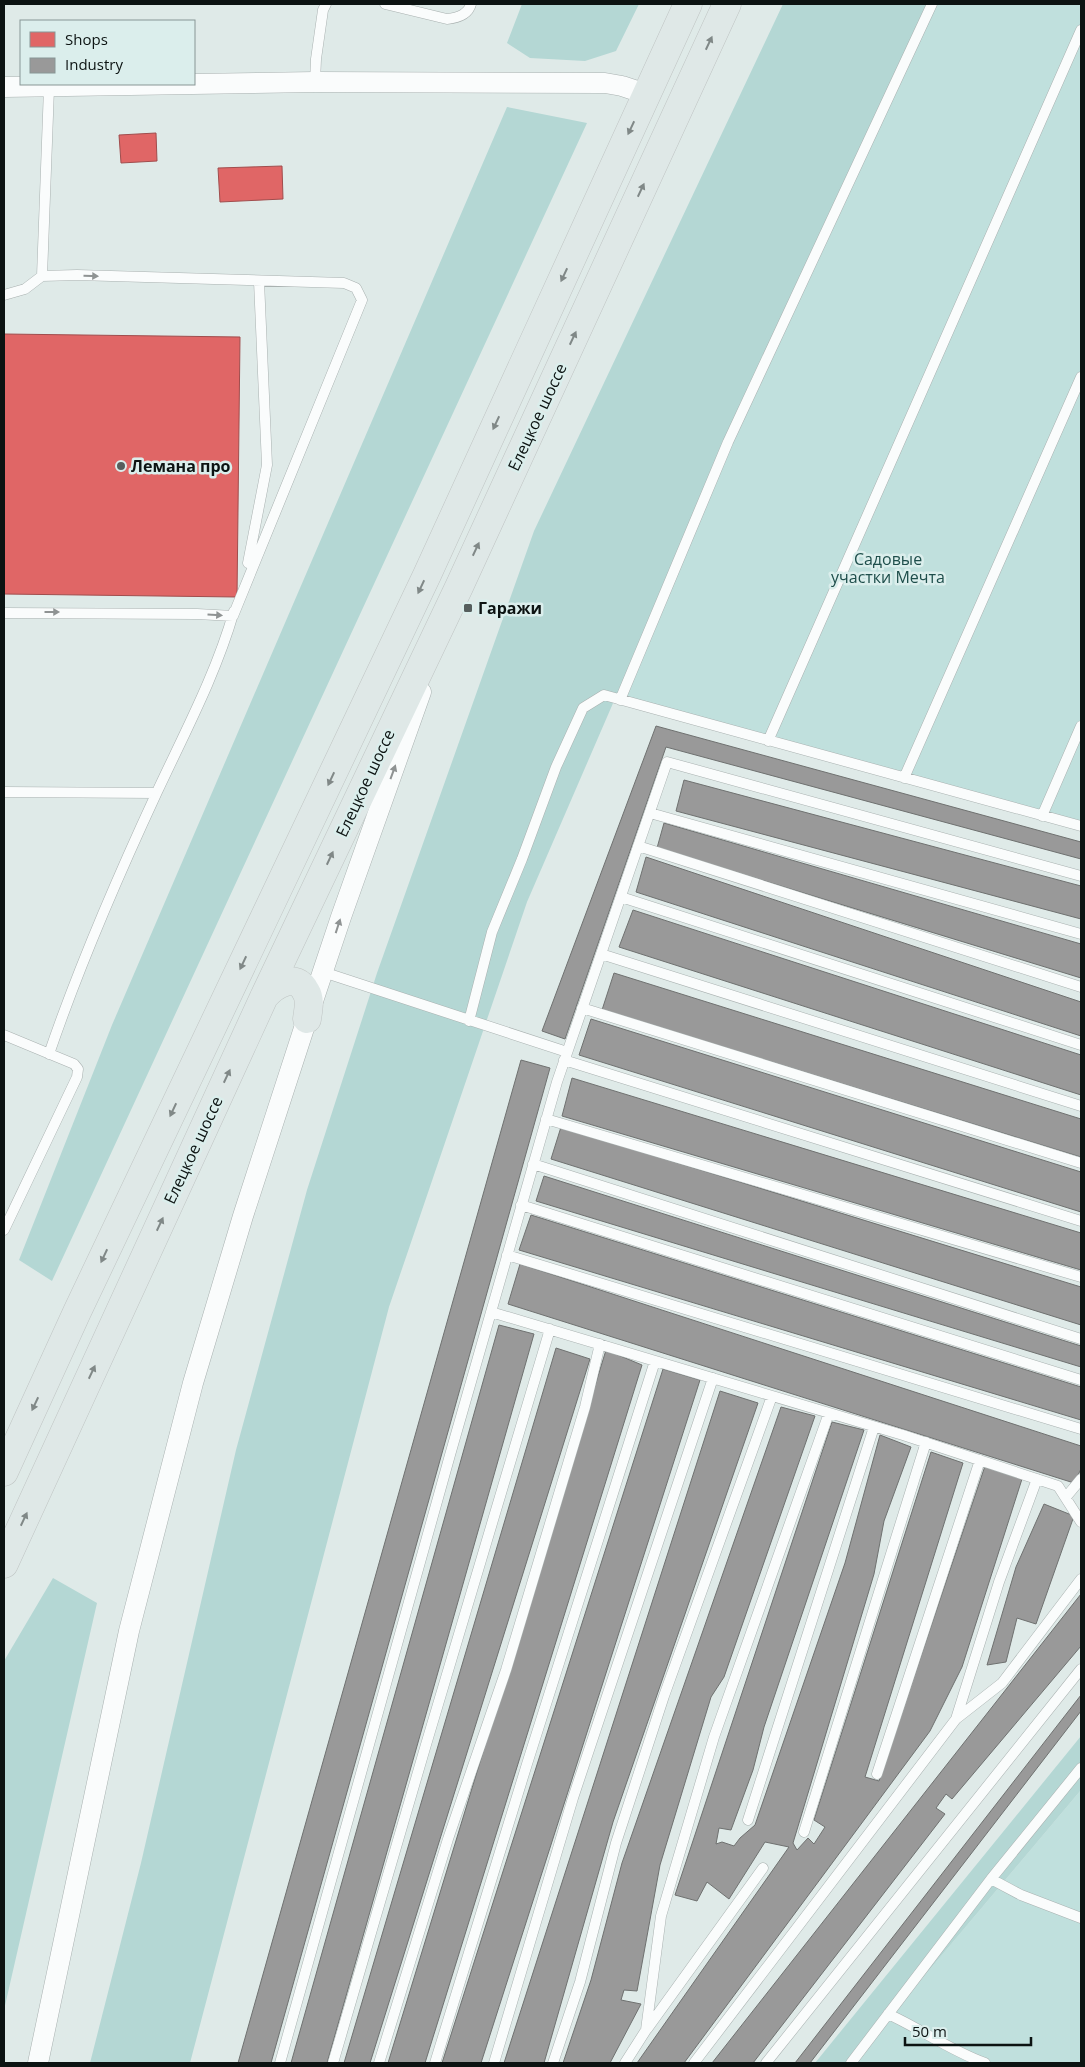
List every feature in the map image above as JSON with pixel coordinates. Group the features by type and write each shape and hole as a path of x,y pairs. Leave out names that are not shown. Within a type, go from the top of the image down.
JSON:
{"main road":[{"name":"Елецкое шоссе","path":"4,1472 77,1312 427,574 688,4"},
{"name":"Елецкое шоссе","path":"4,1564 264,997 459,587 727,4"},
{"path":"264,997 280,982 289,981 300,985 306,991 309,1001 307,1020"}],"street":[{"path":"195,85 316,82 605,83 622,86 646,94"},
{"path":"4,87 49,88 182,85"},
{"path":"38,2063 132,1621 193,1383 243,1216 341,917 459,587"}],"lane":[{"path":"316,82 319,39 323,10 326,4"},
{"path":"385,4 447,19 456,18 464,14 470,10 471,4"},
{"path":"620,700 728,442 932,4"},
{"path":"768,741 1081,30"},
{"path":"42,276 49,88"},
{"path":"4,295 25,289 42,276 344,283 356,288 362,300 233,616"},
{"path":"49,1054 103,916 226,638 253,549 267,465 259,281"},
{"path":"904,778 1081,377"},
{"path":"4,613 233,616"},
{"path":"469,1021 492,932 522,859 556,767 583,708 604,695 1081,826"},
{"path":"1042,816 1081,726"},
{"path":"280,2063 546,1119 582,1008 667,762 1081,876"},
{"path":"4,792 156,793"},
{"path":"650,813 1081,934"},
{"path":"638,846 1081,987"},
{"path":"621,896 1081,1045"},
{"path":"601,954 1081,1106"},
{"path":"323,972 566,1056 1081,1221"},
{"path":"582,1008 1081,1163"},
{"path":"4,1035 74,1064 78,1069 77,1077 4,1230"},
{"path":"546,1119 1081,1277"},
{"path":"533,1164 1081,1339"},
{"path":"521,1205 1081,1380"},
{"path":"507,1255 1081,1430"},
{"path":"491,1312 874,1426 1058,1486 1081,1522"},
{"path":"334,2063 425,1748 550,1329"},
{"path":"379,2063 448,1839 506,1670 585,1408 600,1344"},
{"path":"435,2063 526,1764 655,1361"},
{"path":"494,2063 573,1798 712,1378"},
{"path":"553,2063 580,1982 616,1843 658,1715 772,1396"},
{"path":"646,2030 661,1916 714,1737 829,1413"},
{"path":"748,1820 874,1426"},
{"path":"804,1832 926,1442"},
{"path":"877,1774 980,1460"},
{"path":"956,1719 999,1582 1037,1479"},
{"path":"1066,1497 1081,1479"},
{"path":"694,2063 956,1719 1002,1683 1081,1580"},
{"path":"766,2063 1081,1669"},
{"path":"851,2063 991,1879 1081,1768"},
{"path":"625,2063 646,2030 763,1868"},
{"path":"991,1879 1021,1895 1081,1918"},
{"path":"888,2014 914,2026 967,2057 985,2063"}],"green space":[{"name":"Садовые участки Мечта","path":"936,4 1081,4 1081,821 617,694"},
{"path":"1081,1790 1081,2063 851,2063"}],"shaded area":[{"path":"522,4 639,4 616,51 585,61 530,58 507,43"},
{"path":"783,4 936,4 617,694 527,902 389,1307 190,2063 90,2063 141,1863 236,1450 307,1190 377,973 534,531"},
{"path":"507,107 587,123 52,1281 19,1260 112,1025"},
{"path":"53,1578 97,1603 4,2010 4,1661"},
{"path":"1081,1736 1081,1790 851,2063 815,2063"}],"building: Shops":[{"path":"156,133 157,161 121,163 119,135"},
{"path":"282,166 283,199 220,202 218,168"},
{"name":"Лемана про","path":"4,334 240,337 237,597 4,594"}],"building: Industry":[{"path":"656,726 1081,842 1081,859 666,747 565,1039 542,1031"},
{"path":"684,780 1081,886 1081,919 676,811"},
{"path":"664,823 1081,944 1081,978 657,848"},
{"path":"646,857 1081,1002 1081,1036 636,892"},
{"path":"633,910 1081,1055 1081,1095 619,947"},
{"path":"614,973 1081,1119 1081,1157 602,1010"},
{"path":"591,1019 1081,1172 1081,1212 579,1055"},
{"path":"521,1060 550,1068 271,2063 238,2063"},
{"path":"572,1078 1081,1233 1081,1270 562,1116"},
{"path":"561,1127 1081,1287 1081,1325 551,1159"},
{"path":"544,1176 1081,1346 1081,1367 536,1201"},
{"path":"531,1215 1081,1387 1081,1420 519,1250"},
{"path":"520,1264 1081,1446 1081,1469 1074,1483 508,1304"},
{"path":"499,1325 534,1334 327,2063 291,2063"},
{"path":"556,1348 590,1359 370,2063 344,2063"},
{"path":"606,1350 642,1365 425,2063 388,2063"},
{"path":"663,1369 700,1380 481,2063 442,2063"},
{"path":"720,1391 758,1403 613,1822 544,2063 504,2063"},
{"path":"781,1407 815,1416 724,1677 711,1697 660,1865 637,1991 624,1990 621,2000 641,2004 610,2063 563,2063 591,1980 622,1863"},
{"path":"832,1422 864,1430 764,1727 753,1770 731,1830 719,1828 716,1844 722,1842 734,1846 755,1825 845,1563 880,1435 911,1447 884,1521 874,1574 793,1843 797,1850 808,1838 814,1844 825,1827 814,1820 931,1452 963,1463 865,1777 879,1781 985,1466 1022,1479 962,1667 930,1731 684,2063 637,2063 789,1847 765,1842 729,1899 707,1882 697,1901 675,1895"},
{"path":"1044,1504 1074,1516 1036,1624 1017,1618 1006,1662 987,1665 1016,1567"},
{"path":"1081,1594 1081,1646 952,1799 946,1794 936,1808 945,1814 753,2063 712,2063"},
{"path":"1081,1695 1081,1711 810,2063 795,2063"}],"place":[{"name":"Лемана про","path":"121,466"},
{"name":"Гаражи","path":"468,608"}]}
